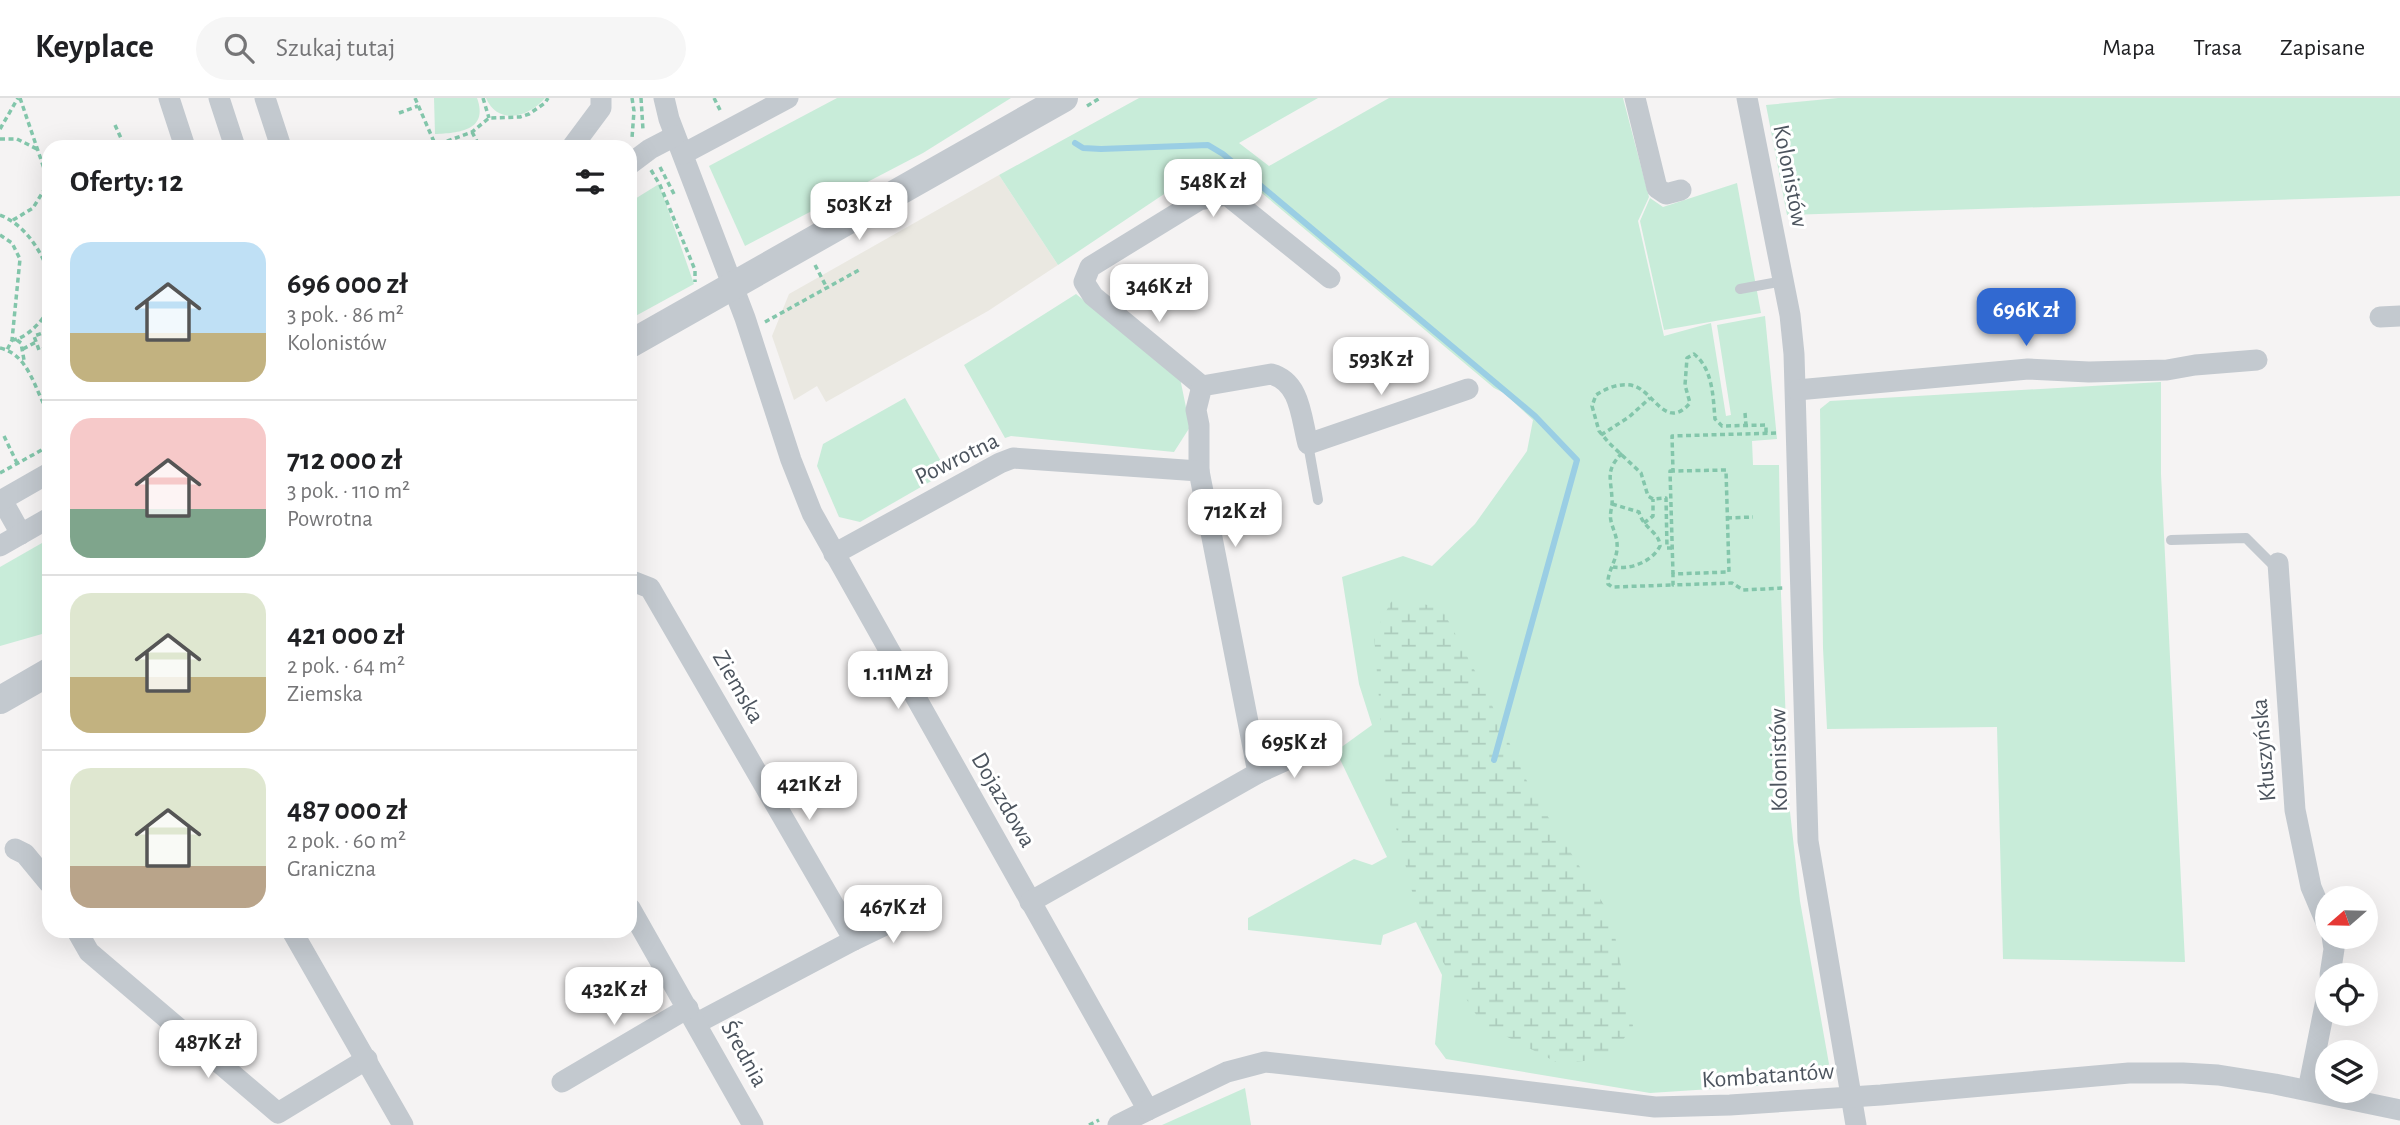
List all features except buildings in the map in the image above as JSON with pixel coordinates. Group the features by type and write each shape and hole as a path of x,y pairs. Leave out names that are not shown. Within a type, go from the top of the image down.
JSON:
{"street":[{"path":"219,98 233,140"},
{"path":"265,98 279,140"},
{"path":"577,140 601,108 601,98"},
{"name":"Dojazdowa","path":"664,98 679,145 733,286 802,491 834,554 1148,1110"},
{"path":"640,156 679,145 788,98"},
{"path":"637,340 1064,98"},
{"path":"1635,98 1657,188 1666,194 1681,190"},
{"name":"Kolonistów","path":"1747,98 1790,315 1797,390 1808,841 1856,1125"},
{"path":"174,99 182,140"},
{"path":"1330,278 1227,195 1199,200 1090,268 1084,282 1093,296 1202,386 1271,374 1278,376 1294,390 1308,444 1468,389"},
{"path":"1797,390 2028,369 2089,372 2167,370 2257,360"},
{"path":"1202,386 1196,410 1199,425 1199,471 1258,773"},
{"name":"Powrotna","path":"834,554 1013,458 1199,471"},
{"path":"21,534 1,500 42,477"},
{"path":"0,546 42,522"},
{"name":"Kłuszyńska","path":"2278,567 2295,810 2315,896"},
{"name":"Ziemska","path":"637,583 650,588 854,940"},
{"path":"0,700 42,676"},
{"path":"1030,902 1258,773 1313,748"},
{"path":"15,849 25,854 42,875"},
{"path":"692,1016 914,911"},
{"name":"Średnia","path":"637,920 753,1125"},
{"path":"81,938 89,952 278,1113 367,1059"},
{"path":"299,938 403,1125"},
{"name":"Średnia","path":"562,1082 692,1016"},
{"path":"2308,1090 2321,1026"},
{"name":"Kombatantów","path":"1148,1110 1227,1072 1265,1062 1470,1084 1656,1116 1730,1105 2153,1072 2218,1075 2308,1090 2400,1110"},
{"path":"1118,1125 1148,1110"}],"lane":[{"path":"1740,289 1783,281"},
{"path":"1308,444 1318,500"},
{"path":"2171,540 2246,538 2278,567"}],"path":[{"path":"0,129 19,98"},
{"path":"19,98 42,163"},
{"path":"415,98 431,140"},
{"path":"483,98 489,118"},
{"path":"450,140 472,132 489,118 520,117 538,109 548,98"},
{"path":"632,98 634,111 632,140"},
{"path":"641,98 640,156 660,185 676,223 695,271 695,288 700,284"},
{"path":"714,98 724,120"},
{"path":"399,113 418,107"},
{"path":"115,125 122,140"},
{"path":"472,132 476,140"},
{"path":"0,139 16,139 37,149"},
{"path":"640,156 674,194"},
{"path":"12,220 33,208 42,194"},
{"path":"0,215 12,220 27,234 42,257"},
{"path":"0,235 12,243 20,259 14,340 23,349 24,362 42,399"},
{"path":"813,261 827,288"},
{"path":"761,325 859,270"},
{"path":"7,350 14,340 42,319"},
{"path":"42,333 34,336 39,350 42,349"},
{"path":"23,349 36,342"},
{"path":"0,348 24,362"},
{"path":"1672,548 1667,548 1666,498 1653,499 1646,494 1641,472 1601,435 1592,407 1599,392 1631,384 1642,390 1663,410 1681,411 1690,400 1685,385 1687,358 1694,354 1711,383 1715,419 1718,424 1766,425 1766,433"},
{"path":"1601,435 1650,398"},
{"path":"1745,413 1746,425"},
{"path":"1673,585 1670,471 1672,436 1785,433"},
{"path":"4,436 17,463"},
{"path":"0,473 42,450"},
{"path":"1622,453 1614,461 1609,477 1611,520 1618,550 1607,587 1732,583 1743,590 1776,589"},
{"path":"1672,471 1726,470 1729,572 1673,574"},
{"path":"1643,524 1653,516 1653,499"},
{"path":"1612,504 1639,512 1643,524 1658,536 1659,550 1643,563 1626,568 1613,567"},
{"path":"1727,518 1753,517"}],"shaded area":[{"path":"999,175 1058,265 988,311 826,402 817,386 794,400 772,336 789,294"}],"green space":[{"path":"434,98 477,98 479,117 475,124 462,131 435,134"},
{"path":"486,98 545,98 531,110 514,116 498,112"},
{"path":"837,98 1011,98 923,153 745,246 709,166"},
{"path":"1139,98 1318,98 1239,143 1269,166 1389,98 1623,98 1649,197 1638,221 1664,336 1711,323 1726,416 1731,415 1717,325 1765,316 1777,439 1752,441 1753,465 1779,465 1789,803 1800,901 1829,1064 1817,1082 1650,1093 1446,1059 1435,1044 1442,975 1416,922 1383,935 1381,945 1248,930 1248,918 1354,859 1372,865 1387,857 1336,751 1372,725 1359,684 1342,577 1403,556 1432,566 1475,524 1527,451 1533,420 1226,163 1212,162 1058,265 999,175"},
{"path":"1838,98 2400,98 2400,196 1787,215 1766,105"},
{"path":"1737,183 1761,313 1664,330 1640,221 1650,198 1663,207"},
{"path":"659,184 694,284 637,315 637,198"},
{"path":"1076,294 1180,378 1190,427 1174,452 1011,436 1005,438 964,365"},
{"path":"2161,382 2161,474 2185,962 2003,959 1997,727 1827,729 1823,648 1820,409 1830,401"},
{"path":"905,398 947,472 860,522 839,517 817,466 823,444"},
{"path":"42,543 42,634 0,646 0,567"},
{"path":"1394,596 1442,609 1485,690 1531,790 1611,916 1633,1026 1609,1059 1558,1063 1482,1024 1421,927 1386,788 1374,635"},
{"path":"1245,1088 1251,1125 1162,1125"}],"waterway":[{"path":"1075,143 1083,148 1101,149 1208,145 1223,154 1535,416 1577,460 1494,760"}]}
